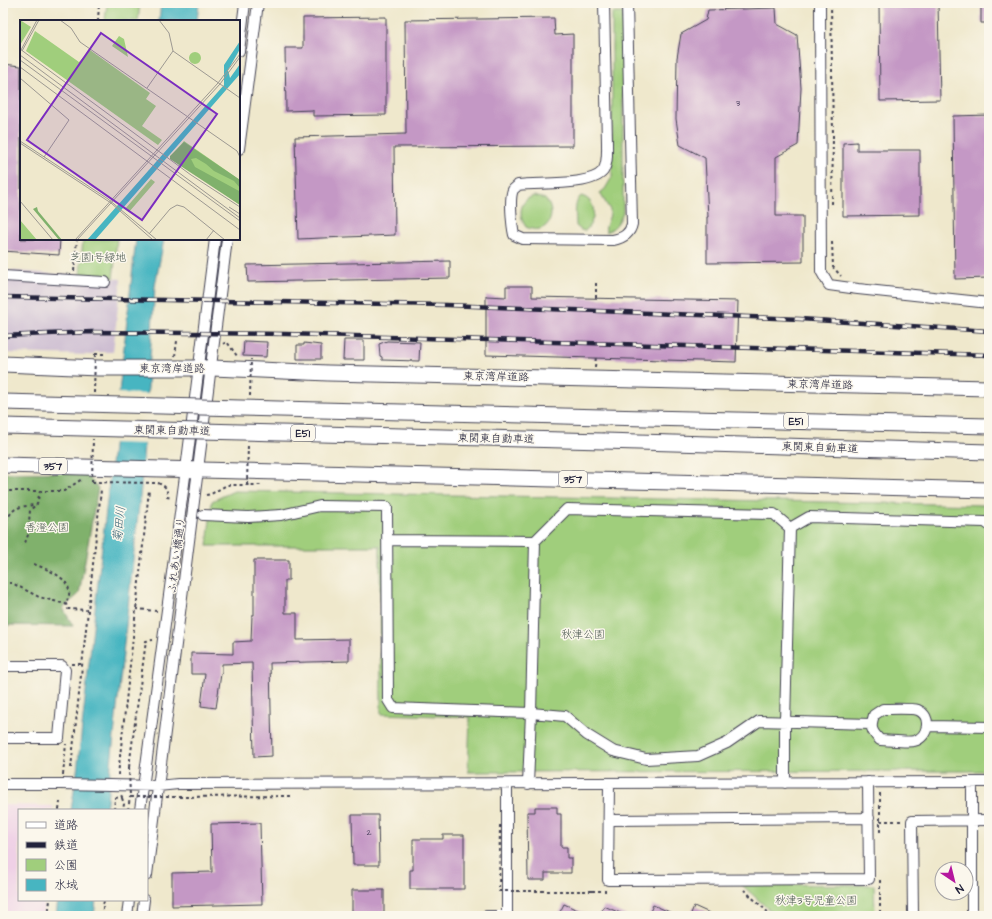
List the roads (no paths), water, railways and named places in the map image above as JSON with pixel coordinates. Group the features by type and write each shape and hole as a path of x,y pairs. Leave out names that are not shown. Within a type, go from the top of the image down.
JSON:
{"highway":[{"name":"東京湾岸道路","path":"3,364 96,361 182,368 328,373 989,388"},
{"name":"E51","path":"3,402 989,426"},
{"name":"東関東自動車道","path":"3,426 989,452"},
{"name":"357","path":"3,465 103,468 157,476 192,470 989,490"}],"street":[{"path":"240,43 245,3"},
{"path":"240,141 258,3"},
{"path":"604,3 607,135 606,162 603,170 596,177 578,182 518,185 513,190 512,196 512,226 514,235 523,239 613,240 626,236 631,228 627,3"},
{"path":"820,3 821,271 829,285 858,290 989,303"},
{"name":"ふれあい橋通り","path":"205,368 215,240"},
{"name":"ふれあい橋通り","path":"148,867 192,470 205,368 227,240"},
{"path":"3,276 105,282"},
{"name":"ふれあい橋通り","path":"140,809 192,470"},
{"path":"204,515 248,517 281,515 320,506 387,507 388,700 393,708 531,713 565,716 587,735 613,751 646,759 698,756 727,743 758,721 871,724"},
{"path":"528,784 535,541 567,509 774,514 790,528"},
{"path":"790,528 809,517 985,522 989,525"},
{"path":"786,783 785,722 790,528"},
{"path":"387,540 535,541"},
{"path":"3,666 62,666 65,670 59,738 3,738"},
{"path":"884,709 917,710 925,715 928,726 924,735 915,741 880,740 873,733 871,724 874,715 884,709"},
{"path":"928,726 989,727"},
{"path":"3,784 62,780 143,786 178,784 989,782"},
{"path":"609,783 610,820 608,880 734,880 869,879 868,782"},
{"path":"972,782 972,916"},
{"path":"486,916 507,916 507,784"},
{"path":"610,820 869,818"},
{"path":"913,916 912,821 989,820"},
{"path":"127,916 129,901"},
{"path":"142,916 144,901"}],"water":[{"path":"161,3 199,3 197,20 159,20"},
{"name":"菊田川","path":"136,240 164,240 155,286 141,487 106,809 71,809 77,772"},
{"path":"58,901 96,901 94,916 56,916"}],"railway":[{"path":"3,297 447,305 800,319 989,331"},
{"path":"3,336 92,332 286,334 989,355"}],"park label":[{"name":"芝園1号緑地","path":"98,257"},
{"name":"香澄公園","path":"47,527"},
{"name":"秋津公園","path":"583,634"},
{"name":"秋津3号児童公園","path":"816,900"}]}
